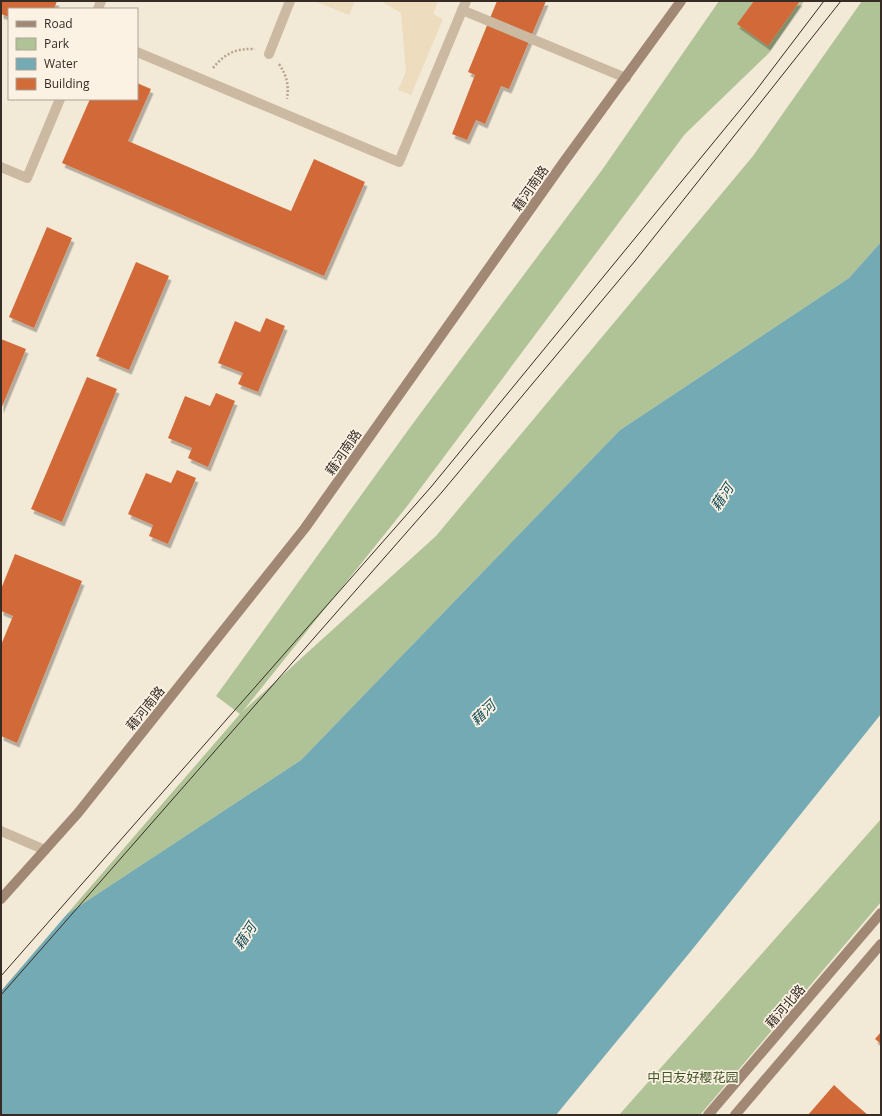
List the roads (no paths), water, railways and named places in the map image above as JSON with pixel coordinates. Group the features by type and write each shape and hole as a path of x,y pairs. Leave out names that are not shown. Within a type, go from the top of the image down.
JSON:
{"main road":[{"name":"藉河南路","path":"1,899 78,813 305,528 562,164 626,78 680,1"},
{"name":"藉河北路","path":"708,1115 881,914"},
{"path":"735,1115 881,944"}],"street":[{"path":"269,54 290,1"},
{"path":"138,52 399,162 464,5 626,78"},
{"path":"1,167 27,178 60,100"},
{"path":"1,831 44,850"}],"water":[{"name":"藉河","path":"881,242 881,714 691,951 556,1115 1,1115 1,991 67,914 301,760 620,430 849,278"}],"tram line":[{"path":"1,976 431,487 754,93 824,1"},
{"path":"1,995 442,492 635,261 841,1"}],"park label":[{"name":"中日友好樱花园","path":"693,1077"}]}
